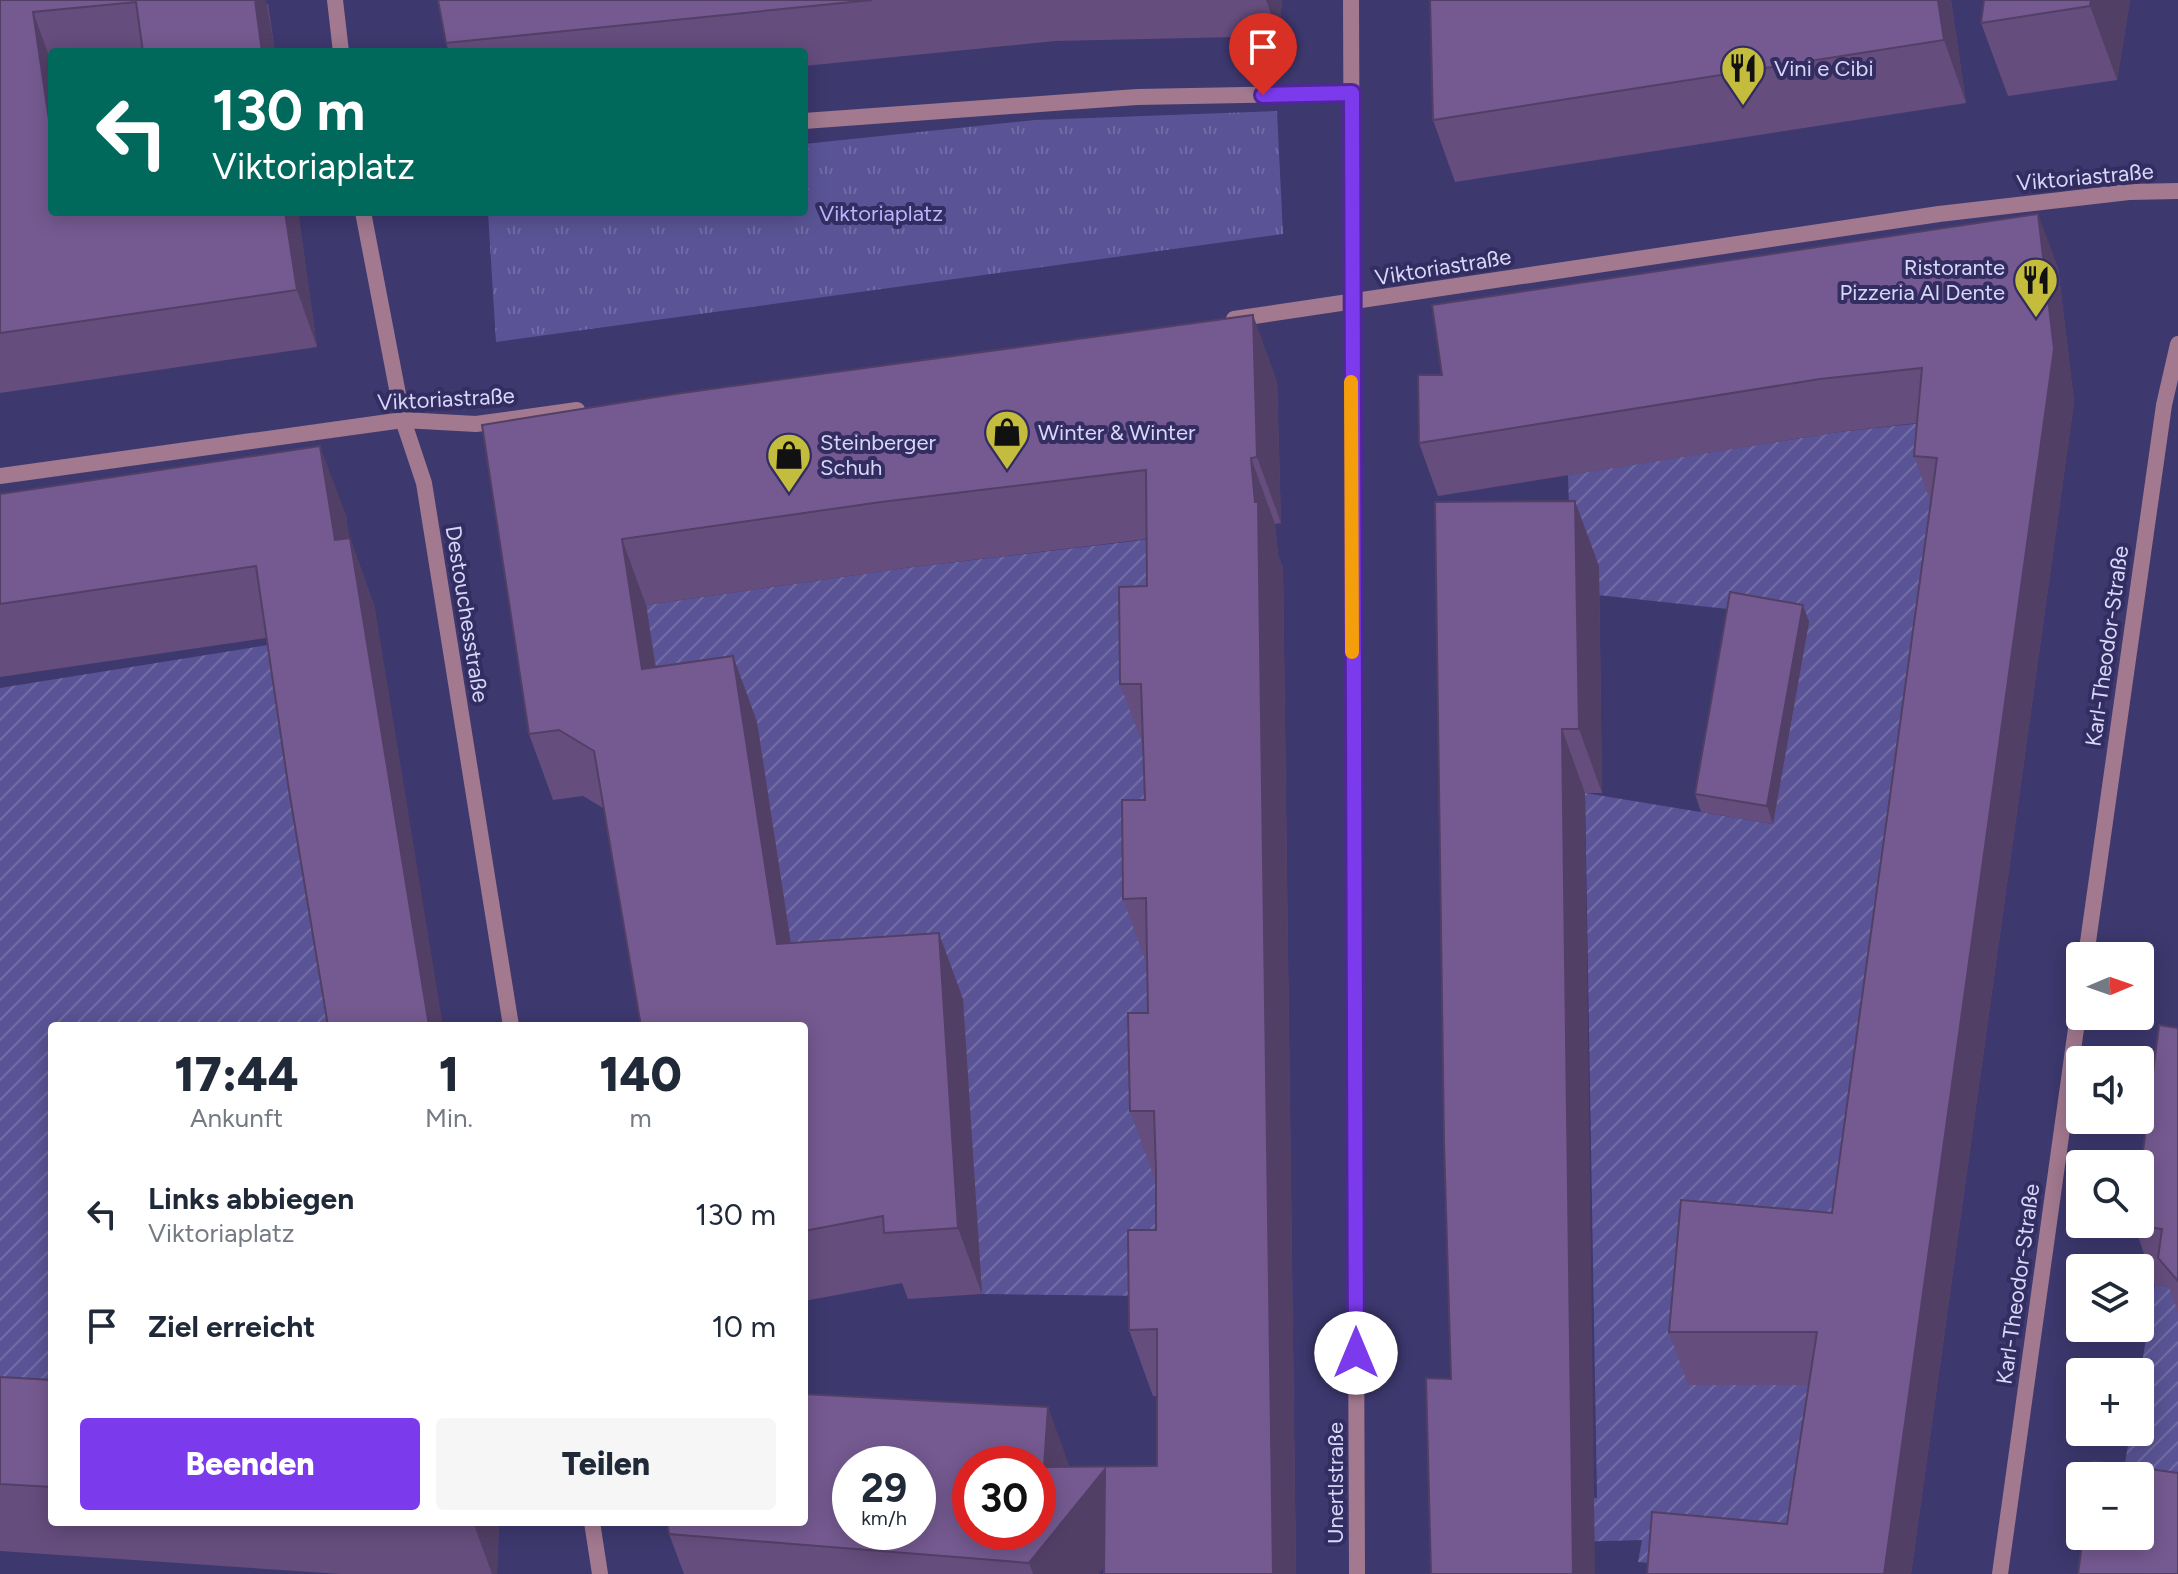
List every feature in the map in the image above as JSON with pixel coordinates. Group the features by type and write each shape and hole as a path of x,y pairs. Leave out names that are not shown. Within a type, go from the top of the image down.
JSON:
{"street":[{"path":"335,0 341,48"},
{"name":"Unertlstraße","path":"1351,0 1357,1574"},
{"path":"808,121 1137,97 1352,93"},
{"name":"Viktoriastraße","path":"1220,321 1939,214 2129,192 2178,191"},
{"name":"Destouchesstraße","path":"364,216 403,420 429,507 510,1022"},
{"name":"Karl-Theodor-Straße","path":"2088,942 2164,405 2178,344"},
{"name":"Viktoriastraße","path":"0,476 403,420 476,424 596,407"},
{"name":"Karl-Theodor-Straße","path":"2000,1574 2076,1030"},
{"path":"593,1526 600,1574"}],"green space":[{"name":"Viktoriaplatz","path":"1277,111 1283,234 496,342 488,216 808,216 808,144 1035,120"},
{"path":"1941,421 1838,1375 1776,1574 1638,1562 1642,1540 1570,1542 1569,1499 1597,1498 1585,793 1773,824 1737,610 1598,595 1571,566 1568,475 1839,432"},
{"path":"1169,537 1145,750 1154,1177 1178,1177 1152,1296 982,1294 800,1002 666,735 646,605 905,568"},
{"path":"268,645 328,1022 48,1022 48,1440 0,1436 0,688"},
{"path":"2155,1285 2178,1288 2178,1530 2154,1496 2154,1462 2125,1462 2128,1446 2154,1446 2154,1358 2143,1358 2146,1342 2154,1342"}],"building":[{"path":"0,0 255,0 261,48 142,48 136,2 33,12 48,113 48,216 286,216 297,290 0,333"},
{"path":"438,0 872,0 446,43"},
{"path":"1430,0 1938,0 1944,40 1433,120"},
{"path":"1984,0 2091,0 2090,6 1981,23"},
{"path":"2038,214 2054,349 1884,1574 1647,1574 1652,1512 1787,1524 1817,1332 1669,1332 1681,1200 1832,1213 1937,458 1914,456 1922,368 1820,379 1419,443 1418,375 1442,375 1432,305"},
{"path":"1253,315 1257,457 1251,458 1255,502 1258,502 1273,1574 1104,1574 1105,1469 1056,1530 1056,1467 1157,1466 1157,1329 1129,1330 1128,1230 1156,1230 1156,1170 1154,1111 1130,1111 1128,1013 1148,1013 1146,898 1123,899 1122,800 1145,800 1141,684 1120,684 1119,587 1147,586 1146,470 881,502 622,539 642,669 733,656 777,944 939,933 958,1228 884,1233 883,1216 808,1230 808,1022 640,1022 594,751 559,730 529,734 482,425 675,394"},
{"path":"320,446 335,540 350,538 428,1022 327,1022 256,566 0,604 0,494"},
{"path":"1575,501 1579,729 1562,729 1573,1574 1431,1574 1426,1378 1451,1379 1444,1141 1435,502"},
{"path":"1730,592 1803,605 1767,806 1695,794"},
{"path":"2159,1025 2178,1028 2178,1281 2158,1258 2162,1229 2154,1228 2154,1150 2143,1150 2145,1134 2154,1134 2154,1064"},
{"path":"0,1377 48,1380 48,1487 0,1484"},
{"path":"808,1394 1048,1407 1045,1446 952,1446 952,1550 1040,1550 1029,1563 868,1550 936,1550 936,1446 832,1446 832,1547 669,1534 668,1526 808,1526"},
{"path":"2154,1470 2178,1473 2178,1574 2078,1574 2081,1550 2154,1550"}],"slow traffic":[{"path":"1351,382 1352,652"}],"place":[{"name":"Vini e Cibi","path":"1743,107"},
{"name":"Ristorante Pizzeria Al Dente","path":"2036,319"},
{"name":"Winter & Winter","path":"1007,471"},
{"name":"Steinberger Schuh","path":"789,494"}],"route":[{"path":"1263,95 1352,93 1356,1353"}]}
